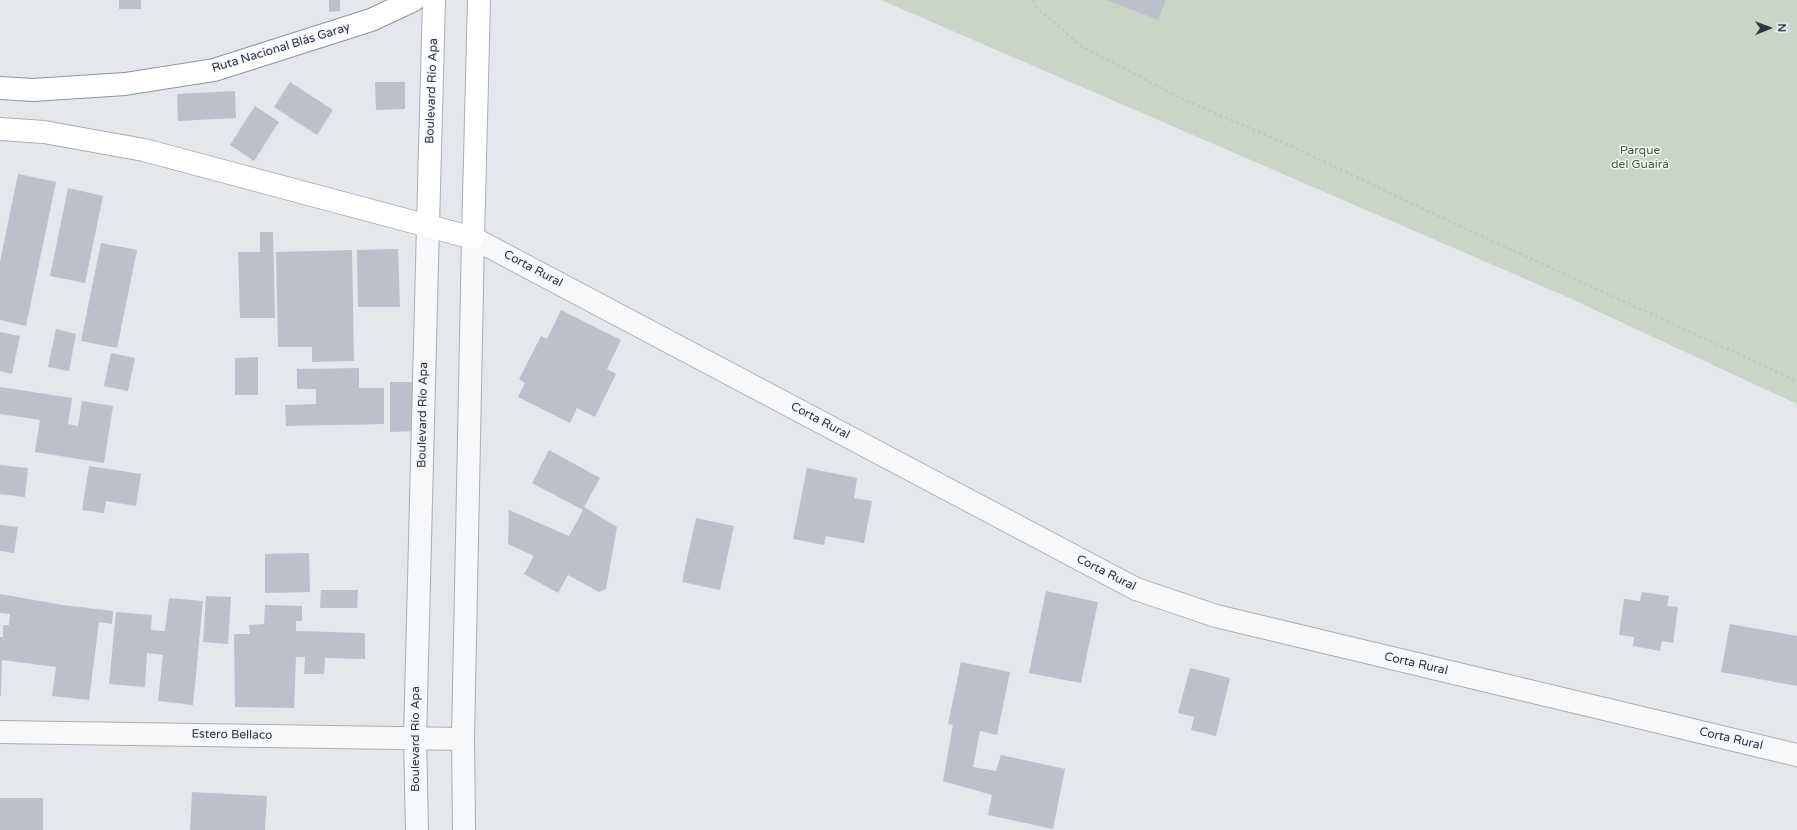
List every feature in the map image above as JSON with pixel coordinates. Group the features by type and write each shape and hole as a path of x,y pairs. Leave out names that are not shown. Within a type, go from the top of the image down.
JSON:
{"main road":[{"name":"Ruta Nacional Blás Garay","path":"0,88 33,90 125,84 214,70 371,20 414,0"},
{"name":"Boulevard Río Apa","path":"428,224 434,0"},
{"path":"0,129 44,132 144,150 428,224 473,238 479,0"}],"street":[{"name":"Boulevard Río Apa","path":"416,830 415,738 428,224"},
{"path":"464,830 463,739 473,238"},
{"name":"Corta Rural","path":"473,238 1136,589 1216,616 1797,755"},
{"name":"Estero Bellaco","path":"0,732 463,739"}],"path":[{"path":"1033,0 1035,6 1081,46 1180,98 1289,145 1450,222 1797,380"}],"green space":[{"name":"Parque del Guairá","path":"881,0 1797,0 1797,404 1567,297"}],"building":[{"path":"119,0 141,0 141,9 119,9"},
{"path":"329,0 340,0 340,11 329,12"},
{"path":"1107,0 1166,0 1158,20"},
{"path":"290,82 333,110 317,135 274,107"},
{"path":"375,82 405,82 405,109 376,110"},
{"path":"235,91 236,118 178,121 177,94"},
{"path":"255,106 279,122 254,161 230,145"},
{"path":"18,174 56,182 26,326 0,320 0,262"},
{"path":"68,188 103,196 85,283 50,276"},
{"path":"260,232 273,232 275,318 240,318 238,252 260,252"},
{"path":"101,243 137,250 117,348 81,341"},
{"path":"398,249 400,307 358,307 357,250"},
{"path":"352,250 354,361 312,362 312,347 278,347 276,252"},
{"path":"561,310 621,340 607,369 616,374 595,417 577,408 570,423 518,397 525,383 519,379 541,336 547,339"},
{"path":"56,329 76,334 69,371 48,367"},
{"path":"0,332 20,336 12,374 0,371"},
{"path":"111,353 135,358 128,391 104,386"},
{"path":"258,357 258,395 235,395 235,358"},
{"path":"359,368 359,388 384,388 384,424 286,426 285,405 316,404 316,389 297,389 297,369"},
{"path":"390,382 420,382 421,431 390,432"},
{"path":"0,387 72,398 68,424 78,426 82,401 113,406 104,463 35,452 40,420 0,414"},
{"path":"549,450 600,478 584,507 617,527 606,589 599,592 568,575 558,593 524,574 534,556 508,544 509,510 569,536 583,510 532,483"},
{"path":"0,465 28,468 25,497 0,494"},
{"path":"89,466 141,474 136,506 106,501 104,513 82,510"},
{"path":"807,468 857,478 854,498 872,501 864,543 826,536 824,545 793,539"},
{"path":"696,518 734,526 720,590 682,582"},
{"path":"0,525 18,527 14,553 0,551"},
{"path":"309,553 310,592 265,593 265,554"},
{"path":"321,590 358,590 357,608 320,608"},
{"path":"1046,591 1098,602 1081,683 1029,673"},
{"path":"1642,592 1669,596 1667,606 1678,607 1673,643 1662,641 1660,651 1633,646 1634,637 1619,635 1624,599 1640,601"},
{"path":"0,594 63,605 113,611 112,624 99,622 89,700 52,696 56,667 2,660 0,696 0,637 3,637 3,625 9,625 10,614 0,613"},
{"path":"206,596 231,597 228,644 203,642"},
{"path":"169,598 203,601 193,705 158,701 163,655 147,653 145,687 109,684 116,612 152,615 151,630 165,631"},
{"path":"265,605 302,606 302,621 296,621 296,631 365,633 365,659 325,658 324,674 304,674 305,657 296,657 294,708 235,707 234,634 250,634 249,625 264,624"},
{"path":"1730,624 1797,636 1797,686 1721,672"},
{"path":"961,662 1010,672 997,735 980,731 973,767 996,771 1001,755 1065,769 1053,829 988,815 992,795 943,781 953,725 948,724"},
{"path":"1190,668 1230,678 1216,736 1191,730 1194,717 1178,713"},
{"path":"192,792 267,796 265,830 190,830"},
{"path":"0,798 43,798 43,830 0,830"}]}
